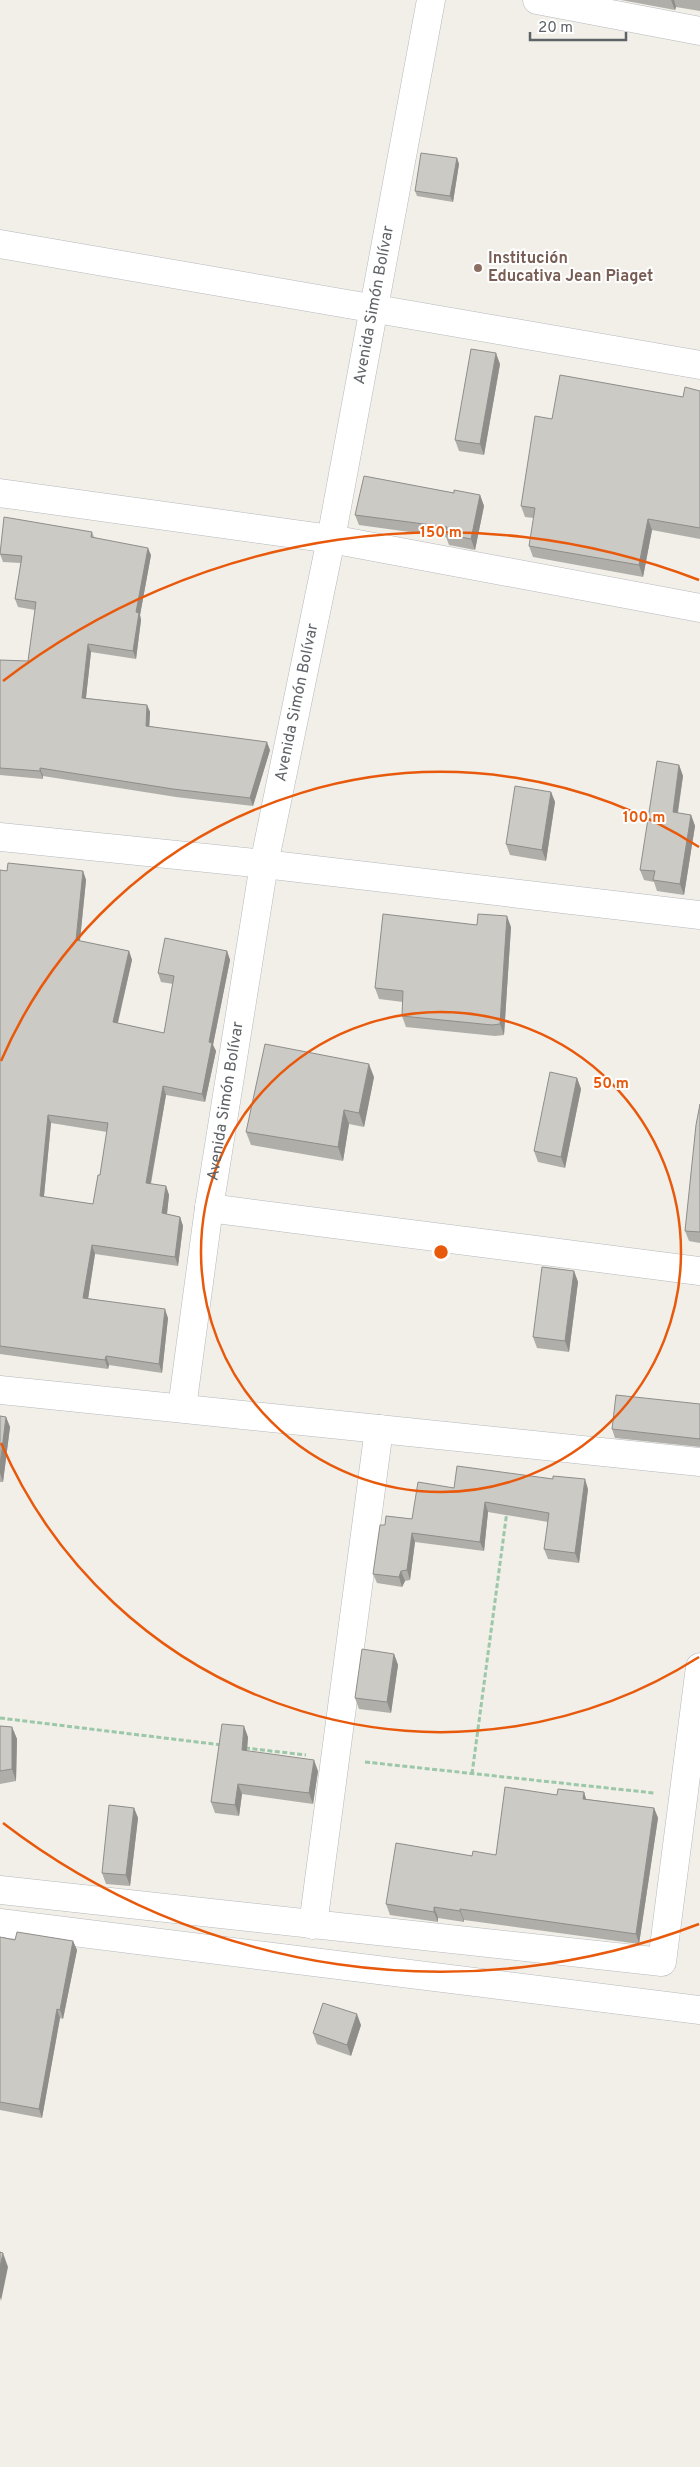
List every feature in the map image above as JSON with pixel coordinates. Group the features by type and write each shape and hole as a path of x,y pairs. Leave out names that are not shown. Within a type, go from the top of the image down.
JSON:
{"street":[{"name":"Avenida Simón Bolívar","path":"182,1408 209,1208 264,864 331,539 431,0"},
{"path":"537,0 700,30"},
{"path":"0,244 700,366"},
{"path":"0,492 331,539 700,608"},
{"path":"0,837 264,864 700,915"},
{"path":"209,1208 700,1271"},
{"path":"0,1390 700,1462"},
{"path":"313,1925 379,1429"},
{"path":"0,1890 662,1962 700,1667"},
{"path":"0,1923 700,2010"}],"path":[{"path":"472,1774 507,1508"}],"building":[{"path":"421,153 457,158 450,196 415,191"},
{"path":"471,349 496,353 480,444 455,440"},
{"path":"560,375 683,397 685,387 700,391 700,528 648,519 639,565 529,546 535,508 521,506 535,416 552,419"},
{"path":"364,476 454,493 454,490 480,495 471,539 445,534 447,527 355,515"},
{"path":"4,517 92,532 91,537 148,548 136,612 139,613 133,651 88,644 82,698 147,705 146,726 267,742 250,798 173,789 40,768 40,771 0,768 0,660 28,661 36,602 15,599 22,556 0,554"},
{"path":"657,761 679,765 673,812 691,815 680,884 653,880 655,871 640,870"},
{"path":"515,786 551,792 542,850 506,844"},
{"path":"8,863 83,871 76,940 129,951 113,1022 164,1033 174,976 158,973 165,938 227,951 209,1042 212,1043 202,1094 163,1086 146,1183 166,1186 162,1213 180,1217 175,1257 92,1245 83,1298 165,1309 159,1364 106,1356 105,1360 0,1346 0,870 7,871","holes":["48,1115 108,1123 100,1175 98,1175 93,1204 40,1196"]},
{"path":"383,914 477,925 478,914 507,916 500,1024 492,1025 402,1016 403,991 375,988"},
{"path":"265,1044 369,1064 359,1113 344,1110 338,1147 246,1132"},
{"path":"550,1072 577,1078 561,1157 534,1151"},
{"path":"700,1104 700,1232 685,1231 696,1125"},
{"path":"542,1267 574,1271 565,1341 533,1337"},
{"path":"616,1395 700,1404 700,1439 612,1429"},
{"path":"0,1416 6,1417 0,1465"},
{"path":"457,1466 553,1479 553,1476 585,1479 575,1553 544,1549 549,1513 485,1502 480,1542 412,1533 407,1570 401,1571 399,1577 373,1574 380,1525 385,1525 386,1516 412,1519 418,1482 454,1488"},
{"path":"362,1649 394,1654 387,1702 355,1698"},
{"path":"222,1724 244,1726 242,1750 314,1760 309,1793 238,1784 235,1805 211,1802"},
{"path":"0,1726 12,1727 12,1769 0,1771"},
{"path":"505,1787 557,1795 558,1789 584,1792 583,1799 654,1808 636,1934 460,1909 460,1911 434,1907 434,1912 386,1904 396,1843 472,1856 473,1851 496,1855"},
{"path":"109,1805 134,1808 126,1875 102,1873"},
{"path":"17,1932 73,1941 60,2010 57,2009 39,2109 0,2102 0,1937 15,1940"},
{"path":"323,2003 357,2014 347,2045 313,2033"},
{"path":"0,2252 3,2253 0,2267"}],"place":[{"name":"Institución Educativa Jean Piaget","path":"478,268"}]}
